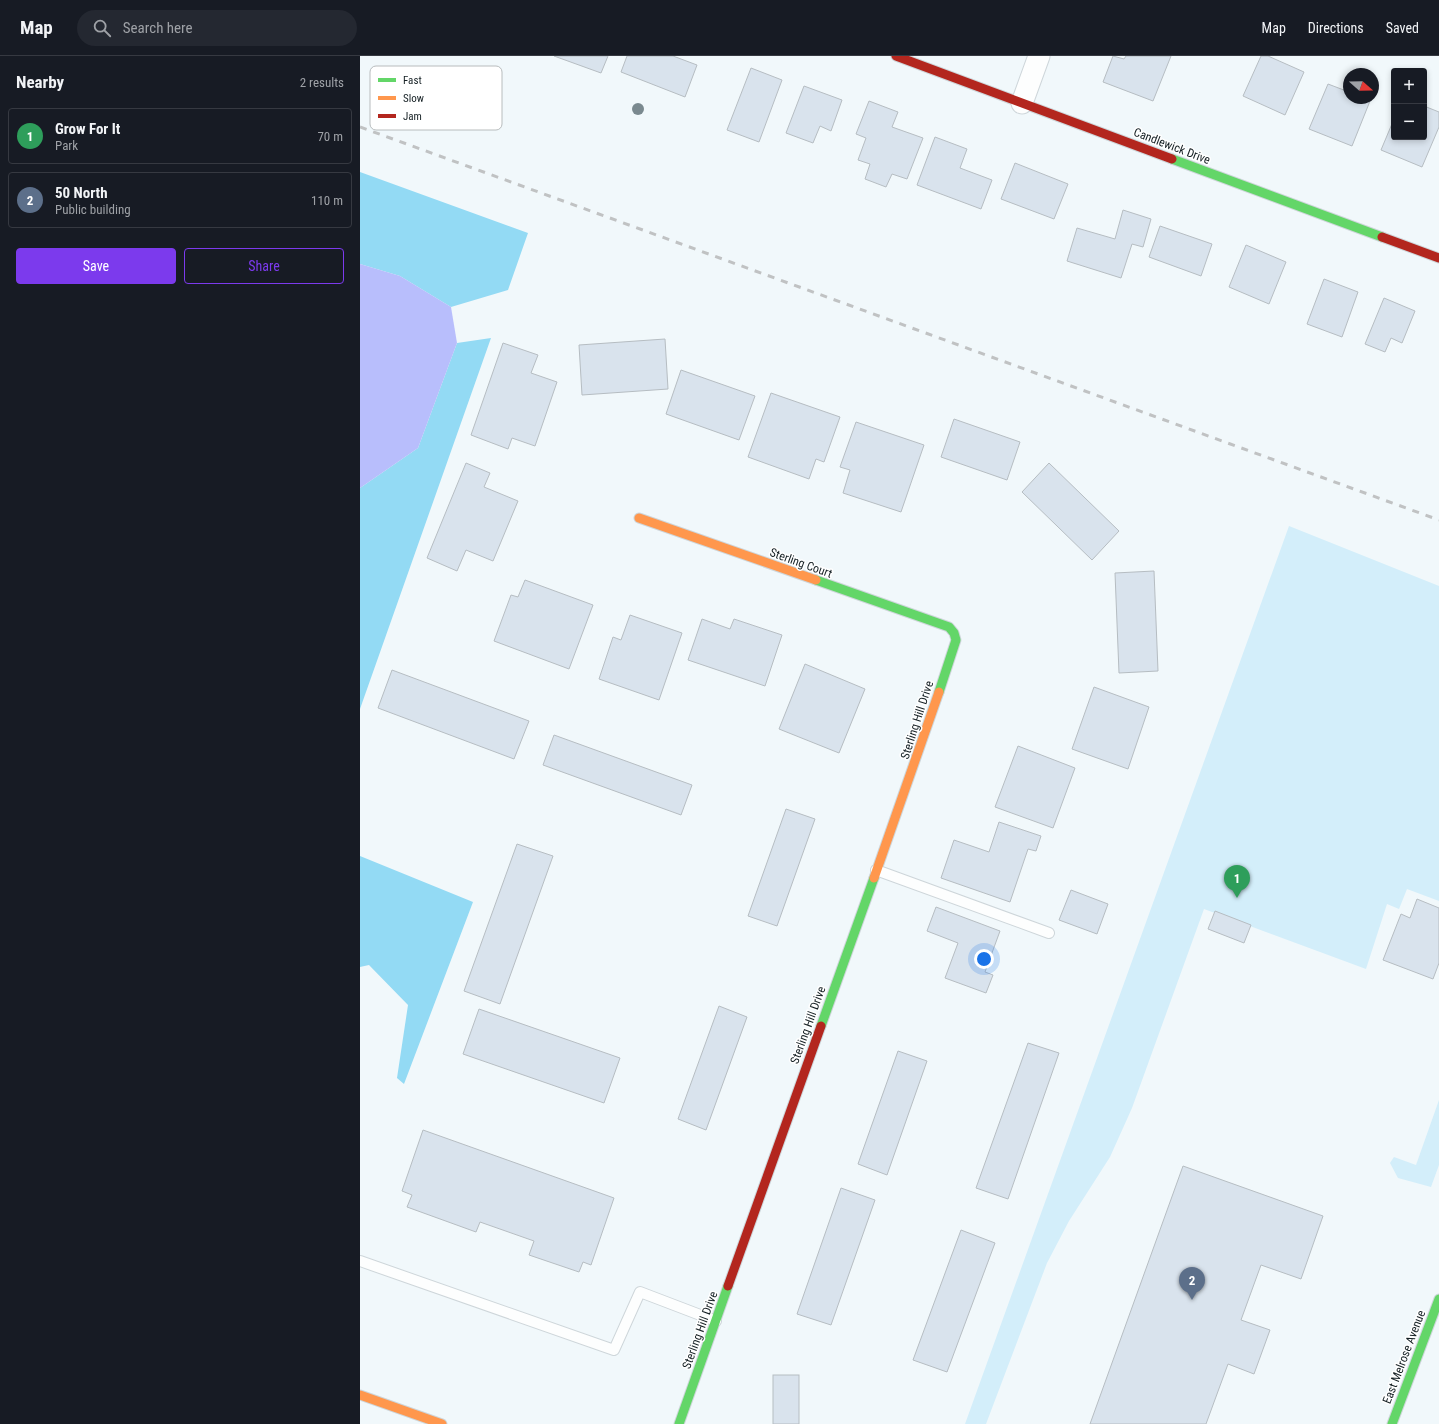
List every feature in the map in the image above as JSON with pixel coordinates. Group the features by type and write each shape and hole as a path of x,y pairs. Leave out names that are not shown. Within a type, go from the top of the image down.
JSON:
{"street":[{"name":"Candlewick Drive","path":"896,56 1439,258"},
{"path":"1022,102 1039,56"},
{"name":"Sterling Court","path":"639,518 949,627 954,633"},
{"name":"Sterling Hill Drive","path":"679,1424 919,753 956,640 954,633"},
{"name":"East Melrose Avenue","path":"1392,1424 1439,1299"},
{"path":"360,1395 442,1424"}],"lane":[{"path":"876,870 1049,933"},
{"path":"360,1260 614,1350 640,1292 716,1321"}],"shaded area":[{"path":"360,172 528,233 508,290 451,307 400,276 360,264"},
{"path":"360,264 400,276 451,307 457,343 418,448 360,488"},
{"path":"491,338 360,709 360,488 418,448 457,343"},
{"path":"1289,526 1439,586 1439,901 1407,889 1399,909 1387,904 1366,969 1204,909 1132,1108 1110,1157 1069,1221 1047,1263 986,1424 965,1424"},
{"path":"360,856 473,902 404,1084 397,1078 408,1005 369,965 360,967"},
{"path":"1439,1100 1439,1165 1431,1187 1398,1178 1390,1163 1394,1157 1416,1165"}],"building":[{"path":"554,56 608,56 601,73"},
{"path":"627,56 673,56 697,65 685,97 621,72"},
{"path":"1113,56 1124,59 1126,56 1171,56 1153,101 1103,82"},
{"path":"1261,56 1268,56 1304,72 1285,115 1243,96"},
{"path":"751,68 782,80 759,142 727,130"},
{"path":"1328,84 1343,90 1343,104 1369,104 1352,146 1309,129"},
{"path":"804,86 842,100 831,131 820,126 813,143 786,133"},
{"path":"869,101 898,112 892,127 923,138 907,179 892,174 886,187 865,179 870,164 858,160 866,138 856,134"},
{"path":"1427,107 1439,112 1439,127 1422,167 1381,150 1391,126 1391,140 1427,140"},
{"path":"935,137 967,149 960,168 992,180 981,209 917,185"},
{"path":"1015,163 1068,184 1054,219 1001,199"},
{"path":"1123,210 1151,219 1143,247 1132,244 1121,278 1067,261 1077,228 1115,239"},
{"path":"1160,226 1212,244 1201,276 1149,257"},
{"path":"1246,245 1286,262 1269,304 1229,287"},
{"path":"1324,279 1358,292 1342,337 1307,324"},
{"path":"1384,298 1415,311 1402,343 1391,338 1385,352 1365,344"},
{"path":"665,339 668,389 582,395 579,345"},
{"path":"503,343 538,355 531,373 557,382 535,446 512,438 508,449 471,435"},
{"path":"681,370 755,396 739,440 666,414"},
{"path":"771,393 840,417 824,462 816,459 809,479 748,457"},
{"path":"954,419 1020,442 1007,480 941,457"},
{"path":"856,422 924,445 901,512 843,493 850,470 840,467"},
{"path":"466,463 490,473 484,487 518,501 493,561 466,550 457,571 427,558"},
{"path":"1049,463 1119,531 1092,560 1022,492"},
{"path":"1154,571 1158,671 1119,673 1115,573"},
{"path":"525,580 593,605 569,669 494,641 511,595 518,597"},
{"path":"630,615 682,633 659,700 599,679 613,637 621,640"},
{"path":"702,619 730,629 734,619 782,635 765,686 688,660"},
{"path":"805,664 865,689 839,753 779,729"},
{"path":"392,670 529,721 514,759 378,708"},
{"path":"1094,687 1149,707 1128,769 1072,749"},
{"path":"554,735 692,785 681,815 543,765"},
{"path":"1018,746 1075,768 1053,828 995,807"},
{"path":"786,809 815,819 777,926 748,916"},
{"path":"999,822 1041,836 1036,851 1028,849 1010,902 941,878 954,840 989,852"},
{"path":"517,844 553,856 500,1004 464,991"},
{"path":"1071,890 1108,904 1097,934 1059,920"},
{"path":"1417,899 1439,908 1439,963 1433,979 1383,960 1401,914 1410,918"},
{"path":"936,907 1000,931 985,972 993,975 986,993 945,978 958,943 927,931"},
{"path":"1215,911 1251,925 1244,943 1208,929"},
{"path":"719,1006 747,1017 706,1130 678,1119"},
{"path":"479,1009 620,1058 604,1103 463,1054"},
{"path":"1028,1043 1059,1053 1008,1199 976,1188"},
{"path":"898,1051 927,1061 887,1175 858,1164"},
{"path":"423,1130 614,1198 591,1265 583,1262 579,1272 529,1255 534,1241 480,1222 476,1232 407,1207 412,1195 402,1191"},
{"path":"1183,1166 1323,1216 1301,1279 1261,1265 1241,1320 1270,1330 1254,1374 1228,1364 1206,1424 1090,1424"},
{"path":"841,1188 875,1200 831,1325 797,1314"},
{"path":"961,1230 995,1243 947,1372 913,1360"},
{"path":"773,1375 799,1375 799,1424 773,1424"}],"railway":[{"path":"360,127 1439,520"}],"traffic: fast":[{"path":"1172,159 1382,237"},
{"path":"816,580 949,627 954,633 956,640 939,692"},
{"path":"821,1026 874,878"},
{"path":"679,1424 728,1286"},
{"path":"1392,1424 1439,1299"}],"traffic: slow":[{"path":"639,518 816,580"},
{"path":"874,878 939,692"},
{"path":"360,1395 442,1424"}],"traffic: jam":[{"path":"896,56 1172,159"},
{"path":"1382,237 1439,258"},
{"path":"728,1286 821,1026"}],"place":[{"name":"Grow For It","path":"1237,898"},
{"name":"50 North","path":"1192,1300"}]}
